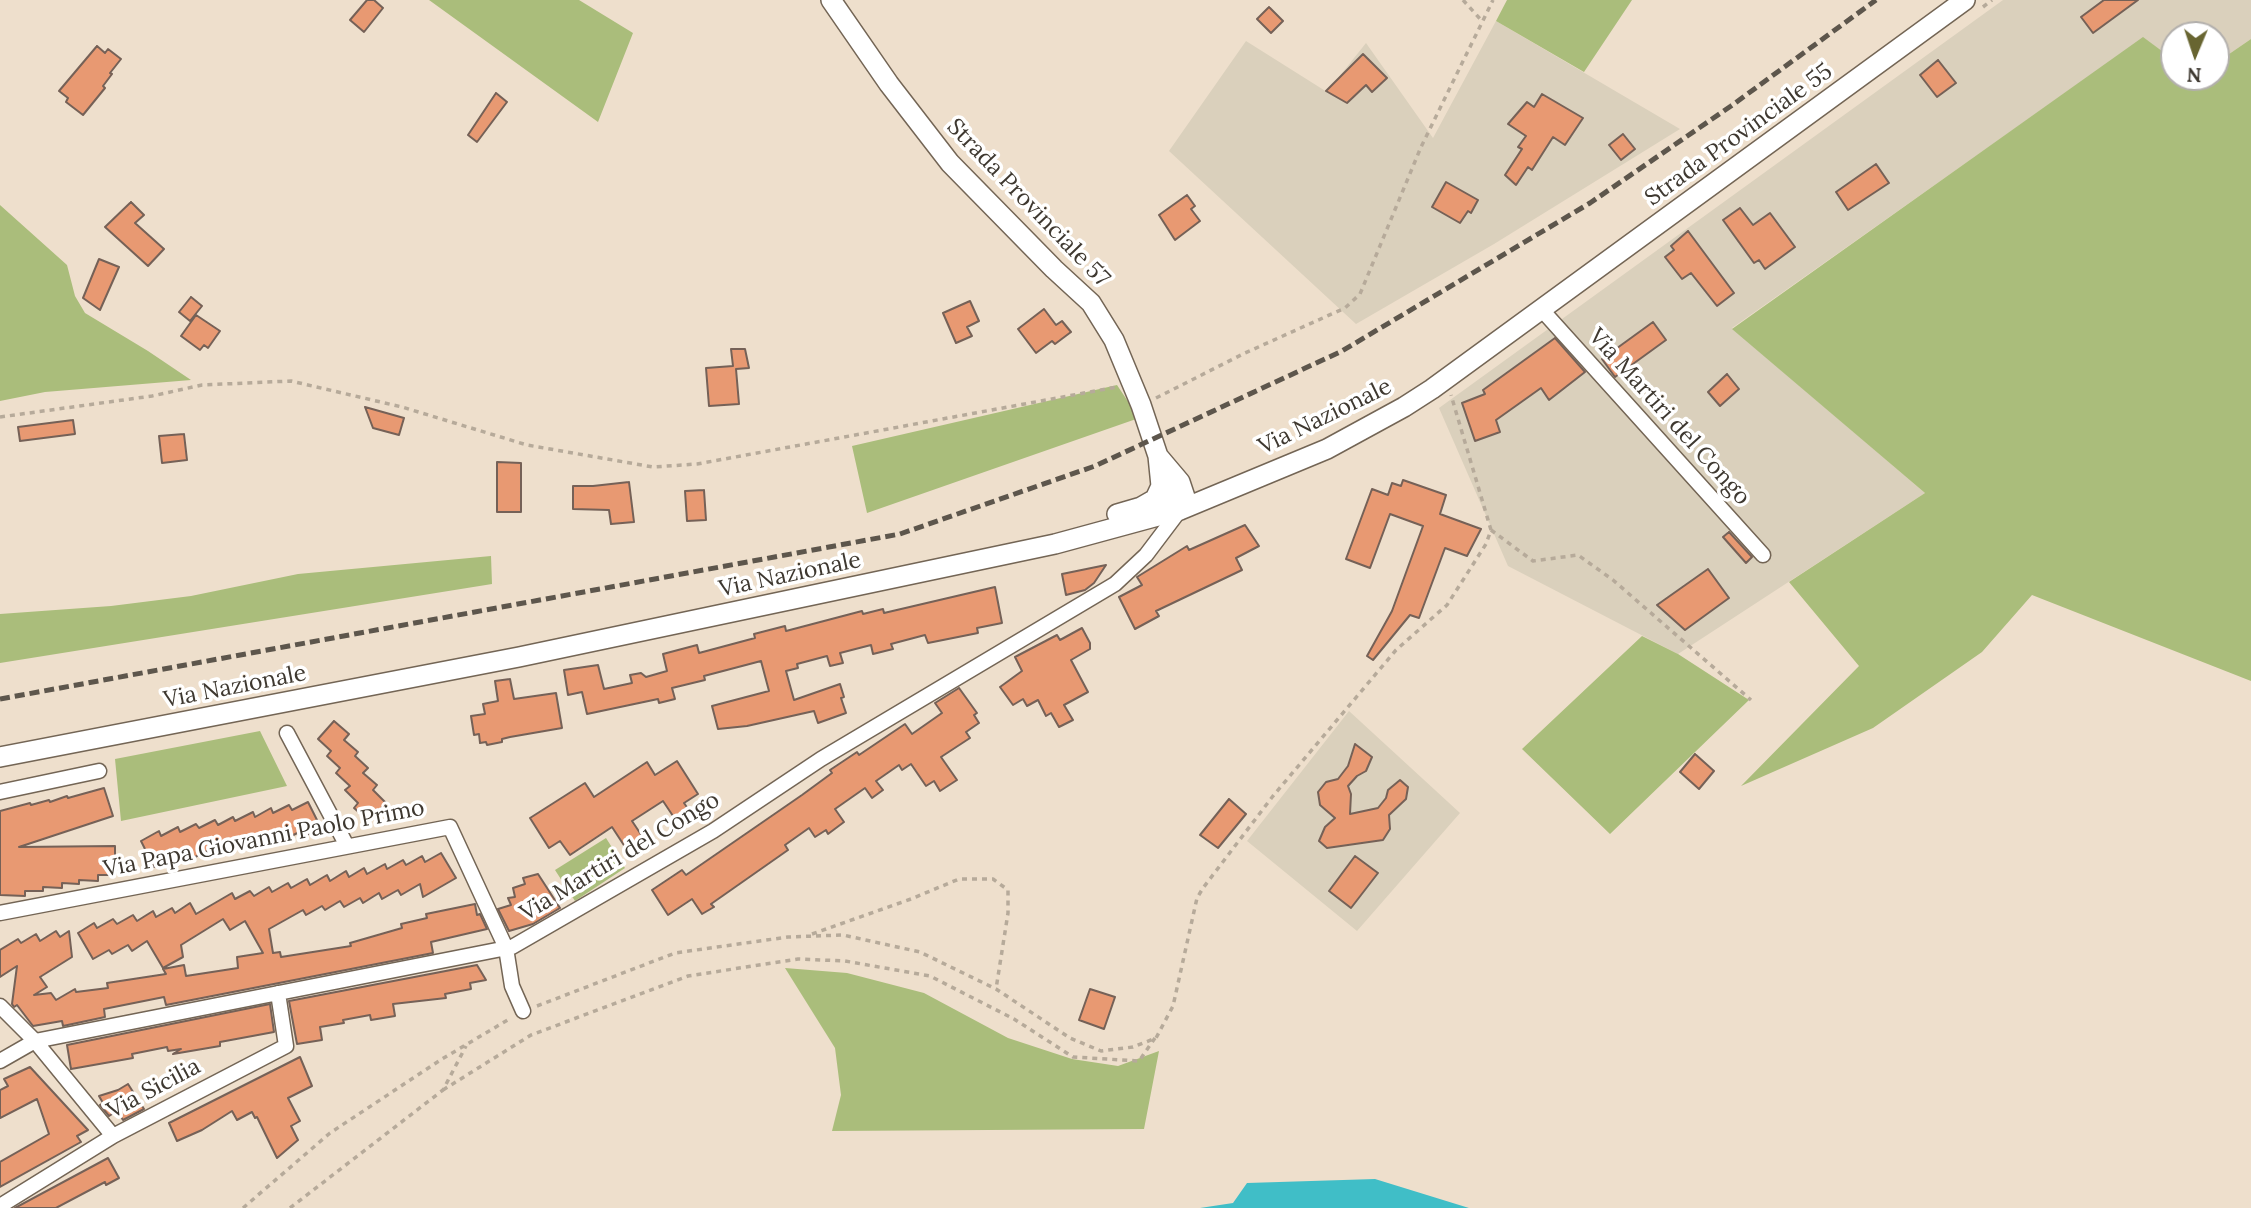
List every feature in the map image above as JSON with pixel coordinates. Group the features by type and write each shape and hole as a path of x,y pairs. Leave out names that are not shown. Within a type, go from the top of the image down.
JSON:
{"main road":[{"name":"Strada Provinciale 57","path":"831,0 950,163 1091,303 1114,340 1133,384 1158,456 1161,486"},
{"name":"Strada Provinciale 55","path":"1542,310 1965,0"},
{"name":"Via Nazionale","path":"0,757 519,657 1055,544 1180,510 1327,449 1404,407 1542,310"},
{"name":"Strada Provinciale 57","path":"1158,456 1180,482"},
{"path":"1180,482 1195,487 1237,487"},
{"path":"1161,486 1169,503 1180,510 1185,498 1180,482"},
{"path":"1055,544 1099,519 1141,507 1155,499 1161,486"}],"street":[{"name":"Via Martiri del Congo","path":"1542,310 1763,555"},
{"name":"Via Martiri del Congo","path":"0,1061 35,1041 512,947 713,831 821,759 1115,584 1146,555 1180,510"},
{"path":"288,733 347,846"},
{"path":"0,792 99,771"},
{"name":"Via Papa Giovanni Paolo Primo","path":"0,913 450,827 506,948 512,986 523,1011"},
{"name":"Via Sicilia","path":"0,1206 113,1136 286,1046 278,993"},
{"path":"0,1006 35,1041 113,1136"}],"path":[{"path":"1462,0 1482,21"},
{"path":"1141,405 1245,353 1345,308 1360,294 1421,147 1493,0"},
{"path":"290,1208 443,1090 531,1035 688,976 799,959 845,961 930,976 1014,1019 1073,1057 1139,1061 1156,1038 1173,1006 1197,898 1203,888 1273,796 1388,660 1447,605 1486,544 1491,530 1446,379"},
{"path":"0,417 152,396 202,385 291,381 402,407 527,445 653,467 697,464 1133,384"},
{"path":"1491,530 1533,561 1578,555 1613,580 1751,700"},
{"path":"806,936 911,899 959,878 993,879 1008,890 1008,913 996,989"},
{"path":"243,1208 330,1133 523,1011 675,953 806,936 843,935 920,952 996,989 1070,1038 1101,1051 1133,1047 1156,1038"},
{"path":"443,1090 466,1045"}],"shaded area":[{"path":"2003,0 2251,0 2251,39 2230,53 2230,21 2160,21 2160,50 2143,38 1732,328 1925,493 1678,654 1508,566 1439,408"},
{"path":"1496,21 1680,129 1494,244 1356,324 1169,151 1246,41 1327,92 1366,43 1433,138"},
{"path":"1349,711 1460,813 1357,931 1247,841"}],"green space":[{"path":"429,0 579,0 633,33 598,122"},
{"path":"1507,0 1632,0 1584,72 1496,21"},
{"path":"2143,37 2160,50 2160,91 2230,91 2230,53 2251,39 2251,681 2032,595 1982,652 1873,728 1741,786 1859,666 1789,582 1925,493 1732,329"},
{"path":"0,205 67,265 75,296 85,313 191,380 45,392 0,401"},
{"path":"1117,385 1139,418 867,513 852,446"},
{"path":"491,556 492,584 0,663 0,614 111,606 191,596 298,574"},
{"path":"1642,636 1678,654 1749,700 1610,834 1522,749"},
{"path":"260,731 287,786 121,821 115,759"},
{"path":"606,838 625,868 575,901 555,870"},
{"path":"785,968 847,973 924,993 1008,1038 1072,1059 1118,1066 1159,1051 1144,1129 832,1131 841,1095 835,1048"}],"water":[{"path":"1375,1179 1469,1208 1200,1208 1233,1203 1247,1183"}],"building":[{"path":"367,0 374,0 383,8 364,32 350,20"},
{"path":"2104,0 2138,0 2093,33 2081,17"},
{"path":"1269,7 1283,21 1271,33 1257,19"},
{"path":"97,46 105,53 108,49 121,59 110,73 112,74 103,86 105,88 83,115 66,102 68,98 59,91"},
{"path":"1363,54 1387,78 1372,92 1366,85 1347,103 1326,91"},
{"path":"1938,60 1956,83 1937,97 1920,75"},
{"path":"496,93 507,102 477,142 468,135"},
{"path":"1542,94 1583,118 1565,145 1553,137 1532,170 1528,167 1516,185 1505,175 1522,149 1518,147 1526,136 1508,124 1527,102 1534,107"},
{"path":"1623,134 1635,149 1621,160 1609,145"},
{"path":"1876,164 1889,183 1848,210 1836,192"},
{"path":"1446,182 1478,200 1471,213 1468,211 1460,223 1432,207"},
{"path":"1187,195 1195,206 1191,209 1200,221 1175,240 1159,215"},
{"path":"131,202 144,215 135,223 164,249 148,266 105,227"},
{"path":"1740,208 1753,225 1770,213 1795,247 1765,269 1759,260 1754,263 1723,220"},
{"path":"1688,231 1734,293 1717,306 1691,273 1682,279 1665,257 1674,250 1671,246"},
{"path":"99,259 119,267 100,310 83,298"},
{"path":"191,297 202,306 190,321 179,312"},
{"path":"970,301 979,321 967,327 972,336 956,343 943,313"},
{"path":"1044,309 1056,325 1062,321 1071,332 1036,353 1018,329"},
{"path":"196,315 220,331 208,348 204,345 200,350 181,336"},
{"path":"1653,322 1666,340 1615,377 1602,359"},
{"path":"1555,338 1585,372 1549,400 1541,388 1496,420 1500,432 1475,441 1462,403 1485,394 1483,390"},
{"path":"731,349 745,349 749,368 736,369 739,404 709,406 706,368 733,366"},
{"path":"1727,374 1739,389 1720,406 1708,392"},
{"path":"365,407 404,418 399,435 373,428"},
{"path":"73,420 75,434 20,441 18,427"},
{"path":"184,434 187,460 162,463 159,436"},
{"path":"497,462 521,463 521,512 497,512"},
{"path":"1403,480 1446,495 1440,514 1481,529 1467,556 1445,548 1419,618 1410,615 1373,660 1367,656 1392,611 1423,526 1390,514 1370,568 1346,559 1372,489 1388,495 1392,483 1401,486"},
{"path":"629,482 634,522 611,524 609,510 573,509 573,486"},
{"path":"704,490 706,520 687,521 685,491"},
{"path":"1245,525 1259,546 1236,558 1242,570 1156,611 1159,616 1135,629 1119,597 1142,585 1137,577 1187,546 1189,550"},
{"path":"1729,532 1752,557 1746,563 1723,537"},
{"path":"1106,565 1094,583 1085,590 1066,595 1062,574"},
{"path":"1708,569 1729,598 1685,630 1657,605"},
{"path":"995,587 1002,623 977,628 978,633 928,643 925,635 891,644 893,649 873,654 871,645 840,653 843,663 830,666 827,656 797,664 798,668 786,671 794,700 840,684 846,713 818,723 814,711 747,726 718,729 712,706 769,691 761,661 704,676 705,680 672,688 675,699 659,703 658,699 587,714 582,692 568,695 564,670 598,665 604,689 632,683 630,675 641,673 646,677 667,671 663,654 697,645 699,653 755,638 754,634 785,626 786,631 862,611 863,614 883,609 884,613"},
{"path":"1082,628 1090,643 1090,649 1071,660 1088,692 1064,705 1073,720 1059,727 1051,713 1046,716 1038,700 1027,706 1023,699 1013,705 1000,687 1022,671 1015,657 1057,635 1060,640"},
{"path":"510,679 514,699 556,693 562,728 510,737 487,745 486,742 480,743 479,734 474,735 471,716 485,714 483,704 498,701 495,681"},
{"path":"959,688 977,713 974,715 979,723 966,732 970,738 941,757 957,780 940,791 934,781 926,786 911,764 902,770 899,765 876,781 883,790 872,798 865,788 835,809 844,822 828,834 826,830 815,837 809,828 785,845 788,850 711,904 714,907 702,914 692,899 668,915 652,890 682,870 686,875 802,795 832,773 830,770 857,752 859,755 905,724 912,734 942,713 935,703"},
{"path":"334,721 349,734 344,740 358,752 355,756 368,768 363,773 377,785 373,790 386,803 369,821 354,808 358,803 345,790 350,786 336,773 340,768 327,756 331,751 318,739"},
{"path":"1355,744 1372,757 1366,771 1348,786 1351,794 1350,814 1378,808 1386,798 1388,790 1400,780 1408,787 1406,799 1389,815 1390,829 1383,840 1327,848 1319,841 1325,827 1335,818 1320,805 1318,792 1326,782 1338,779 1348,766"},
{"path":"1695,754 1714,771 1699,789 1680,772"},
{"path":"677,761 698,794 684,803 693,816 679,825 663,801 632,821 648,845 631,856 612,827 570,855 560,841 549,848 530,818 585,783 594,797 647,762 655,775"},
{"path":"104,788 113,816 19,847 115,846 115,875 98,875 98,881 79,880 79,884 62,883 62,888 43,887 43,891 25,891 25,896 0,895 0,811"},
{"path":"1229,799 1246,814 1218,848 1200,835"},
{"path":"308,802 321,828 303,837 301,831 284,840 282,835 266,844 264,839 247,848 245,843 228,851 226,847 209,855 207,851 191,859 189,854 172,863 170,859 154,867 141,841 159,831 161,836 178,827 180,832 196,824 199,828 215,820 218,825 233,817 235,821 253,812 255,817 271,808 273,813 289,805 292,810"},
{"path":"441,853 456,878 423,897 420,884 401,895 398,890 382,899 379,893 363,903 360,898 344,907 340,901 325,910 322,906 306,915 303,910 269,929 273,953 280,952 281,957 351,946 350,943 402,928 401,924 427,918 426,914 475,904 477,915 480,914 487,929 431,942 433,953 166,1005 164,997 104,1009 105,1017 63,1026 62,1021 33,1026 17,1005 14,1007 12,1004 17,966 0,977 0,950 18,939 21,943 36,934 40,941 56,931 60,937 69,931 72,957 40,977 47,987 34,995 51,993 56,1000 75,989 76,992 108,988 107,983 166,974 163,969 184,965 186,976 238,968 237,957 263,953 245,921 230,930 223,919 181,945 183,957 163,968 147,941 132,951 128,945 112,954 109,950 93,959 78,933 94,923 97,928 113,919 117,924 133,915 137,921 153,911 156,917 172,908 175,913 190,903 196,914 232,893 235,899 250,891 254,896 269,887 272,892 288,883 291,888 307,879 310,885 327,875 330,881 346,871 349,877 364,868 367,874 385,864 387,869 403,860 406,865 422,856 425,862"},
{"path":"1355,856 1378,873 1351,908 1329,891"},
{"path":"538,874 560,908 533,924 509,931 498,909 511,905 508,898 515,897 513,888 525,884 523,878"},
{"path":"477,965 486,980 470,983 471,989 445,994 446,998 393,1004 395,1016 371,1020 370,1015 320,1027 322,1040 297,1044 289,1001"},
{"path":"1090,989 1115,997 1104,1029 1079,1020"},
{"path":"270,1004 274,1032 220,1042 220,1046 173,1054 181,1049 168,1051 167,1047 132,1054 133,1058 71,1069 67,1045"},
{"path":"300,1057 312,1086 288,1098 300,1121 291,1126 298,1140 277,1158 252,1112 237,1120 232,1111 202,1130 177,1141 169,1123"},
{"path":"30,1067 88,1130 77,1136 81,1142 0,1187 0,1162 49,1134 37,1099 0,1118 0,1090 8,1086 4,1079"},
{"path":"128,1084 144,1109 123,1120 117,1111 109,1116 100,1105 103,1103 99,1096"},
{"path":"108,1158 119,1178 106,1185 105,1182 56,1208 15,1208"}],"railway":[{"path":"0,699 900,534 1095,466 1342,351 1590,203 1731,106 1876,0"}]}
